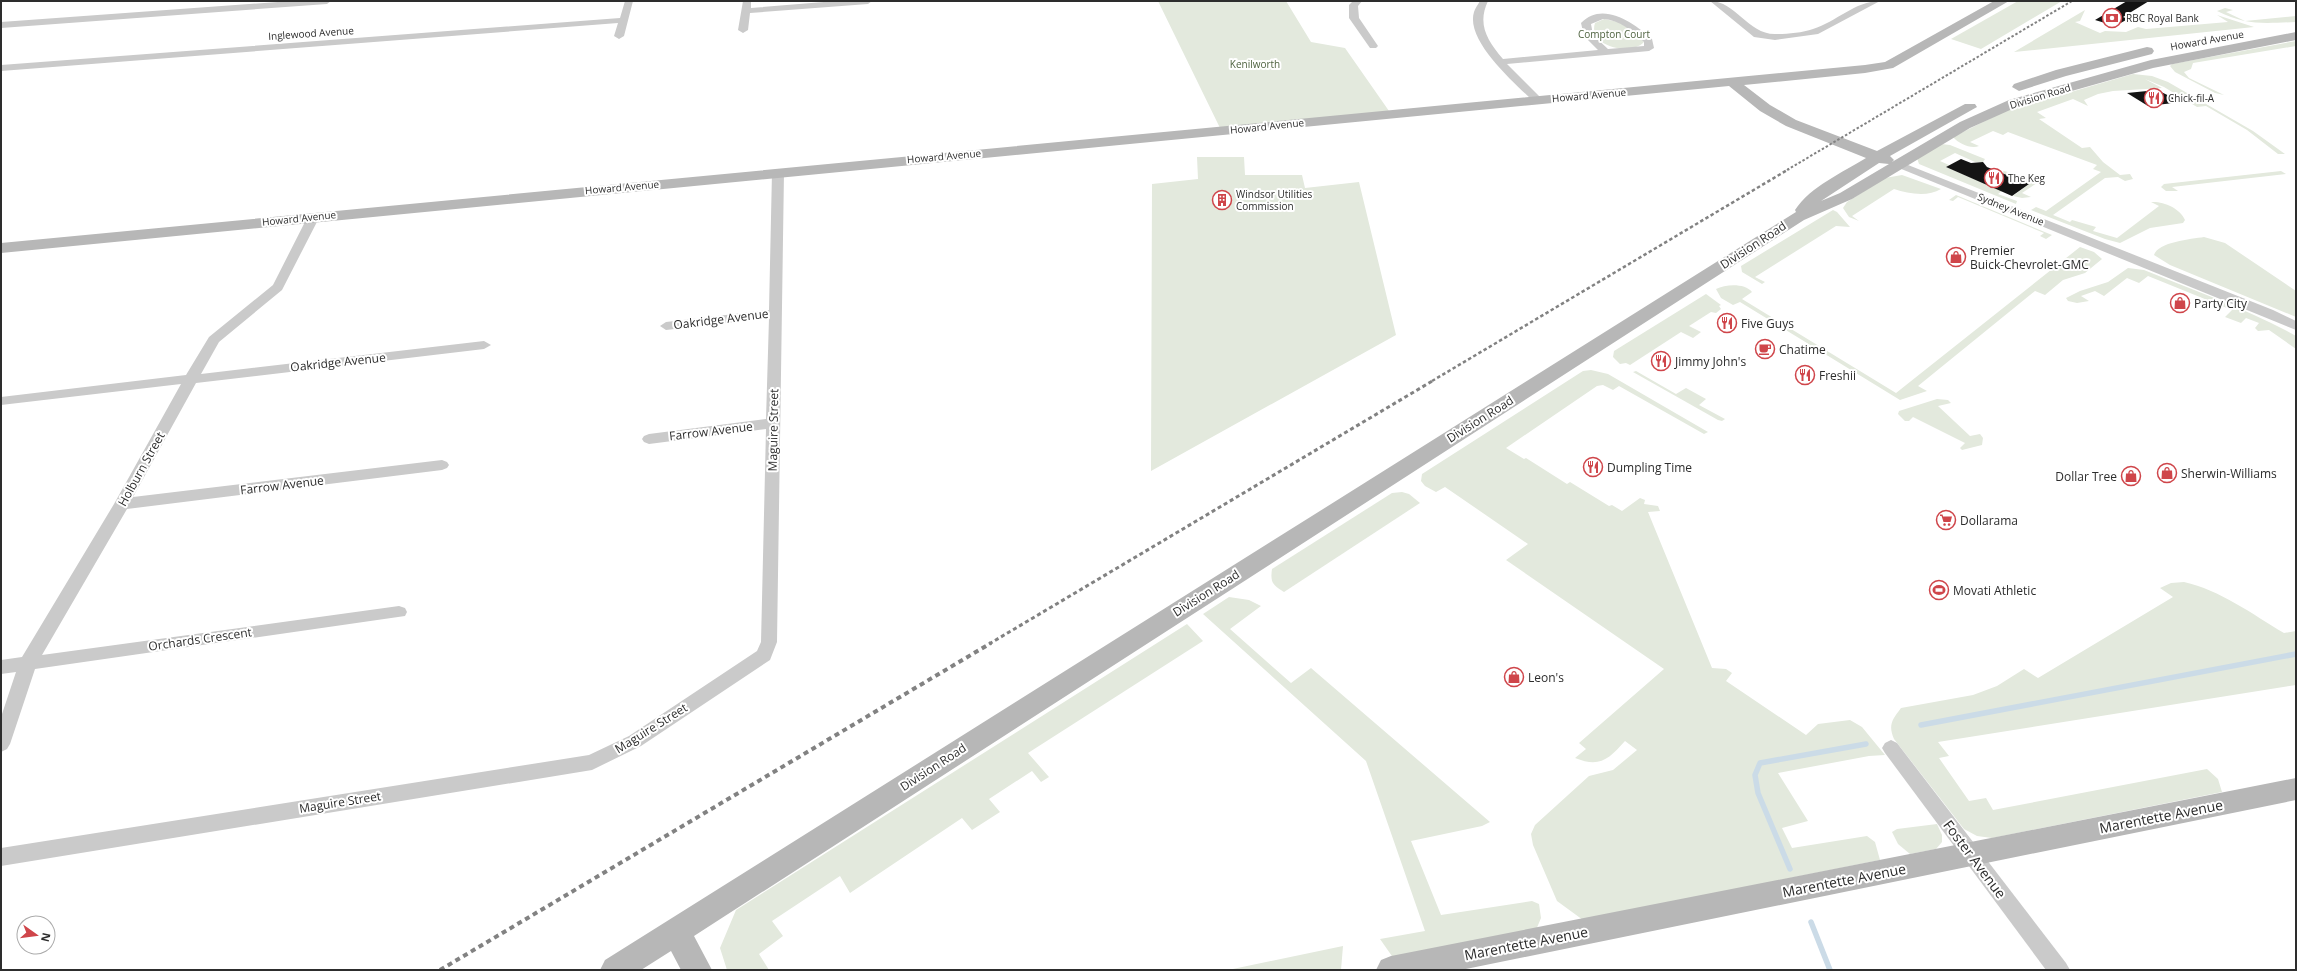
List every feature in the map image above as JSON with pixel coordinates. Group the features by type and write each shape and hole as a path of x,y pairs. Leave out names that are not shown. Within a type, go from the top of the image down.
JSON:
{"street":[{"path":"1,25 327,1"},
{"path":"619,36 629,1"},
{"path":"743,30 747,1"},
{"path":"746,11 868,1"},
{"path":"1358,1 1354,5 1354,18 1373,46"},
{"path":"1484,1 1478,14 1479,32 1486,45 1538,100"},
{"path":"1714,1 1757,35 1775,37 1815,32 1876,1"},
{"name":"Howard Avenue","path":"1,248 314,216 1865,69 1888,65 2003,1"},
{"path":"1502,62 1649,48 1649,41 1628,22 1613,17 1594,18 1586,24 1589,36 1606,52"},
{"name":"Inglewood Avenue","path":"1,68 624,20"},
{"name":"Howard Avenue","path":"2247,32 2296,27"},
{"name":"Howard Avenue","path":"2139,67 2296,36"},
{"name":"Howard Avenue","path":"2118,58 2161,48"},
{"name":"Division Road","path":"1798,217 1819,194 1925,130 1998,95 2061,73 2118,58"},
{"name":"Division Road","path":"615,970 1798,217 1842,198 1965,125 1996,110 2028,98 2139,67"},
{"name":"Sydney Avenue","path":"1732,82 1769,110 1792,123 2129,256 2296,326"},
{"name":"Maguire Street","path":"1,857 592,762 635,741 764,655 770,642 778,172"},
{"name":"Holburn Street","path":"1,744 28,663 122,504 191,378 214,340 278,287 314,216"},
{"name":"Oakridge Avenue","path":"666,326 776,313"},
{"name":"Oakridge Avenue","path":"191,378 484,345"},
{"path":"1,401 191,378"},
{"name":"Farrow Avenue","path":"649,439 774,423"},
{"name":"Farrow Avenue","path":"122,504 442,465"},
{"name":"Orchards Crescent","path":"1,666 399,612"},
{"name":"Foster Avenue","path":"1891,748 2059,970"},
{"name":"Marentette Avenue","path":"1391,970 2296,788"},
{"path":"676,931 697,970"}],"green space":[{"name":"Kenilworth","path":"1158,1 1286,1 1311,42 1345,48 1389,111 1220,128"},
{"path":"2018,1 2062,1 1981,49 1951,39"},
{"path":"2225,8 2233,10 2226,12 2244,21 2217,11"},
{"path":"2085,10 2080,21 2075,22 2100,33 2105,31 2126,32 2138,27 2146,29 2228,22 2217,15 2254,27 2014,52"},
{"path":"2296,16 2296,22 2265,23 2245,21"},
{"name":"Compton Court","path":"1604,19 1623,23 1644,42 1638,46 1630,48 1612,47 1604,43 1598,38 1594,31 1595,23"},
{"path":"2296,41 2296,46 2193,63 2191,69 2184,72 2189,78 2224,95 2215,93 2175,72 2170,66 2172,64"},
{"path":"2133,74 2152,76 2168,82 2253,131 2285,154 2278,154 2247,130 2206,106 2197,107 2164,87 2145,79 2162,88 2113,91 2098,94 2084,100 2088,106 2073,99 2037,112 2046,118 2039,119 2082,148 2090,147 2103,162 2120,175 2130,174 2133,179 2125,181 2118,177 2105,178 2053,215 2070,222 2072,220 2096,227 2093,231 2117,238 2159,206 2151,202 2171,206 2183,216 2185,220 2183,223 2150,228 2120,243 2105,239 2031,210 2036,207 2046,211 2101,172 2093,169 2097,165 2008,132 2003,135 1993,131 1970,142 1979,146 1976,147 1958,142 1953,137 2005,111"},
{"path":"1941,144 1950,145 1985,159 1983,162 1975,162 1955,153 1940,161 1949,165 1946,167 2002,191 1998,194 2017,201 2016,204 1919,164 1917,158"},
{"path":"1197,157 1244,157 1245,175 1302,175 1305,188 1359,182 1396,335 1151,471 1152,184 1198,179"},
{"path":"2004,171 2040,181 2022,193 2031,197 2022,198 2013,196 2029,184 2001,173"},
{"path":"2281,171 2286,174 2172,187 2178,191 2166,191 2161,187 2164,184"},
{"path":"1902,175 1941,189 1936,192 1918,194 1894,189 1852,216 1859,221 1849,217 1843,208 1847,202 1885,178"},
{"path":"1956,195 2052,235 2046,239 2040,236 2044,233 1958,197 1953,201 1949,200"},
{"path":"1833,210 1837,212 1850,227 1836,226 1755,277 1765,282 1762,284 1742,272 1741,266"},
{"path":"2204,237 2225,243 2296,291 2296,317 2170,265 2154,255 2162,247 2168,244"},
{"path":"2080,247 2094,252 2102,259 2085,273 2063,280 2045,295 2035,291 1918,386 1927,391 1900,400 1740,302 1733,305 1721,298 1716,289 1735,285 1749,289 1752,292 1742,299 1896,393"},
{"path":"2128,268 2144,270 2278,326 2296,336 2296,349 2269,330 2258,331 2255,328 2259,323 2246,318 2241,323 2225,317 2232,310 2148,276 2139,283 2127,278 2104,296 2095,291 2081,296 2089,301 2077,303 2068,301 2066,298 2080,291 2108,282"},
{"path":"1706,294 1721,305 1719,306 1721,309 1716,313 1711,312 1689,326 1701,332 1693,338 1681,332 1630,365 1626,363 1620,364 1613,357 1614,351"},
{"path":"1591,370 1608,374 1708,432 1704,434 1619,386 1613,390 1603,385 1597,386 1506,448 1524,459 1526,458 1567,484 1570,482 1609,506 1612,505 1622,511 1640,498 1645,500 1644,504 1658,506 1660,511 1648,512 1712,668 1726,669 1732,673 1726,681 1806,735 1818,724 1850,720 1862,727 1885,755 1869,756 1778,773 1808,821 1782,828 1792,848 1867,836 1875,842 1880,860 1583,920 1557,901 1533,845 1531,834 1535,825 1589,776 1613,770 1637,750 1625,741 1609,757 1598,762 1584,761 1575,758 1586,749 1579,743 1664,669 1506,560 1528,544 1445,487 1436,492 1425,486 1421,481 1422,474 1583,371"},
{"path":"1636,371 1676,394 1686,388 1706,399 1699,405 1725,419 1722,421 1718,420 1633,372"},
{"path":"1937,399 1948,400 1951,403 1938,406 1970,436 1980,434 1983,438 1982,445 1962,450 1960,448 1965,443 1913,417 1909,421 1905,421 1898,414 1899,411"},
{"path":"1402,492 1409,494 1420,503 1284,592 1273,583 1271,578 1272,569 1392,493"},
{"path":"2184,582 2223,597 2284,633 2296,631 2296,685 1938,742 1949,756 1939,758 1969,801 1986,798 1993,810 2207,769 2218,779 2222,792 1992,838 1977,836 1964,829 1894,739 1891,726 1895,716 1901,708 1973,695 1997,686 2024,669 2038,678 2173,597 2160,588 2171,583"},
{"path":"1229,597 1249,600 1261,606 1230,629 1291,683 1311,668 1490,822 1482,826 1411,841 1441,915 1532,901 1539,904 1541,918 1536,930 1394,959 1380,939 1425,931 1366,761 1203,614"},
{"path":"1187,624 1203,641 1028,753 1049,777 1041,782 1032,771 989,799 1000,812 972,830 962,818 850,893 840,876 772,921 783,936 759,954 769,970 727,970 720,948 736,910"},
{"path":"1937,824 1942,835 1942,842 1936,849 1910,854 1898,844 1892,832 1897,829"},
{"path":"1343,946 1341,970 1228,970"}],"building":[{"path":"2127,1 2149,1 2123,17 2128,19 2115,26 2095,20"},
{"name":"Chick-fil-A","path":"2157,90 2182,102 2148,106 2127,93"},
{"name":"The Keg","path":"1961,159 1971,163 1983,162 1987,167 2029,184 2012,196 1946,167"}],"waterway":[{"path":"1921,725 2296,654"},
{"path":"1790,869 1758,793 1755,775 1760,763 1866,744"},
{"path":"1811,922 1830,970"}],"railway":[{"path":"1787,170 2072,1"},
{"path":"1432,381 1789,169"},
{"path":"989,644 1434,380"},
{"path":"440,970 991,643"}],"place":[{"name":"RBC Royal Bank","path":"2112,18"},
{"name":"Chick-fil-A","path":"2154,98"},
{"name":"The Keg","path":"1994,178"},
{"name":"Windsor Utilities Commission","path":"1222,200"},
{"name":"Premier Buick-Chevrolet-GMC","path":"1956,257"},
{"name":"Party City","path":"2180,303"},
{"name":"Five Guys","path":"1727,323"},
{"name":"Chatime","path":"1765,349"},
{"name":"Jimmy John's","path":"1661,361"},
{"name":"Freshii","path":"1805,375"},
{"name":"Dumpling Time","path":"1593,467"},
{"name":"Sherwin-Williams","path":"2167,473"},
{"name":"Dollar Tree","path":"2131,476"},
{"name":"Dollarama","path":"1946,520"},
{"name":"Movati Athletic","path":"1939,590"},
{"name":"Leon's","path":"1514,677"}]}
